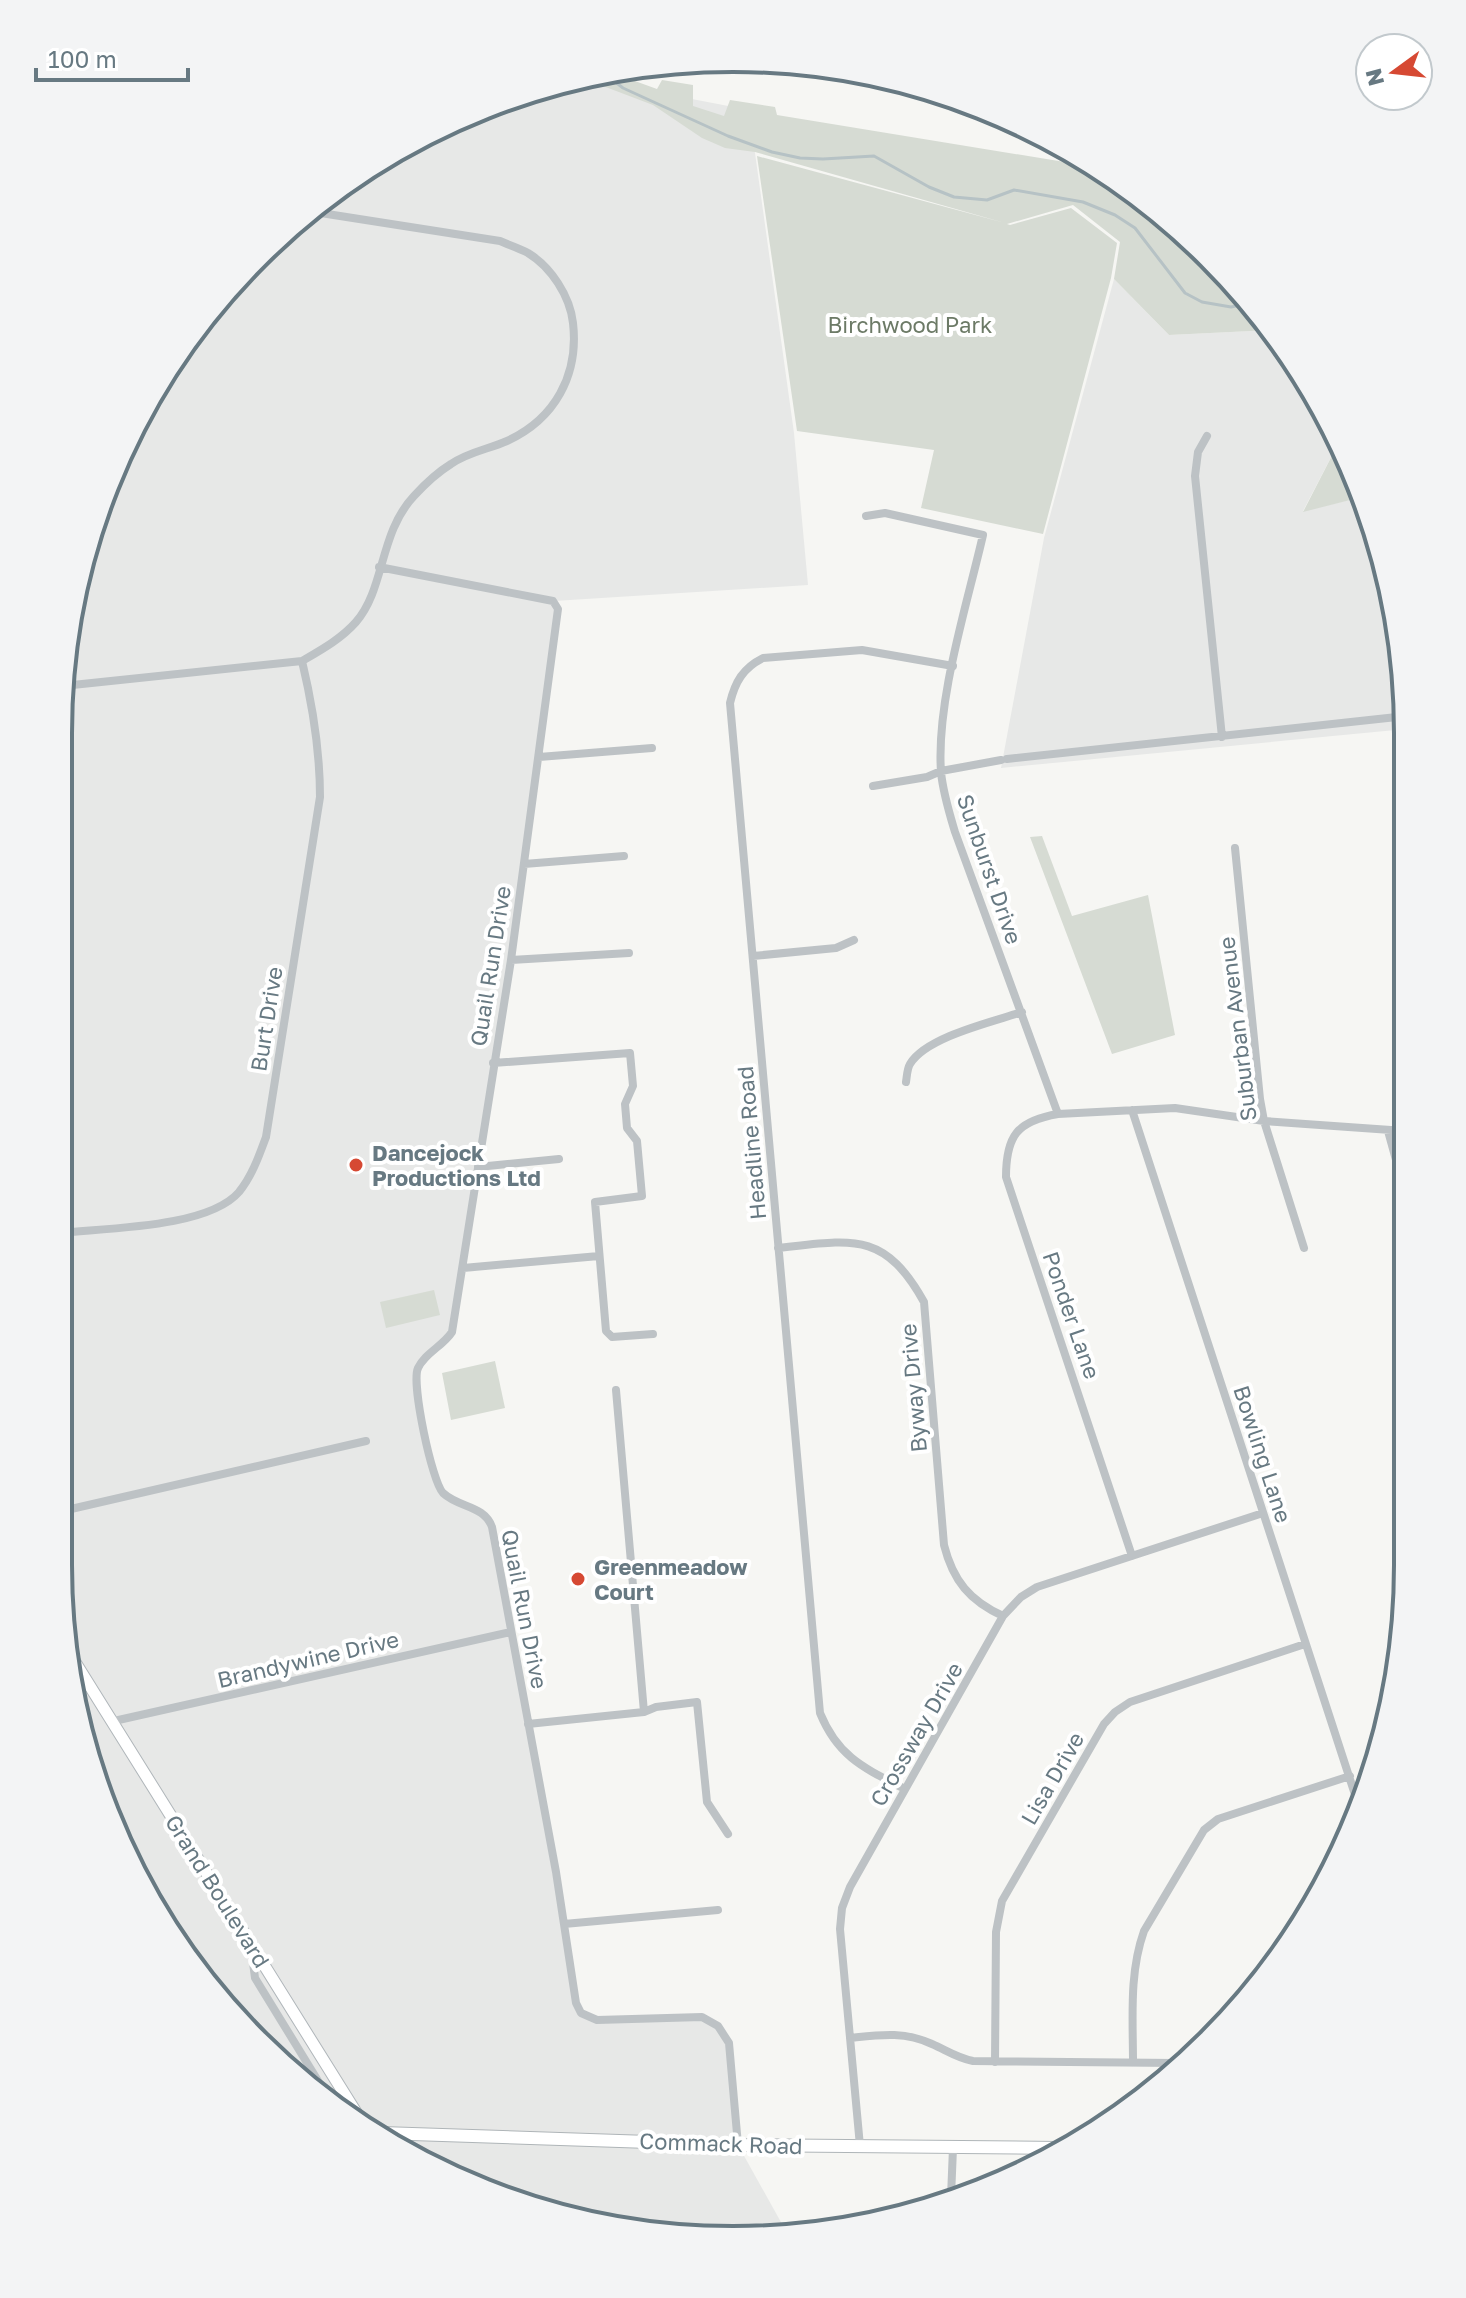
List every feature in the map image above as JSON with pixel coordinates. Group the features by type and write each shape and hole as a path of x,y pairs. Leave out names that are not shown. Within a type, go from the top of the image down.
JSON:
{"main road":[{"name":"Commack Road","path":"396,2133 738,2145 1044,2148"}],"street":[{"path":"74,685 302,661 334,642 356,622 369,603 400,514 413,497 452,463 507,441 535,425 553,407 564,389 572,367 572,316 565,296 551,273 529,253 500,241 325,214"},
{"path":"1207,436 1198,452 1195,476 1222,737"},
{"name":"Sunburst Drive","path":"866,516 885,513 983,535 943,717 941,771 955,832 1058,1114"},
{"name":"Quail Run Drive","path":"379,567 553,601 558,609 511,960 452,1332 419,1365 416,1385 438,1487 453,1501 476,1509 489,1521 576,2003 581,2013 597,2020 702,2017 718,2026 729,2043 738,2145"},
{"name":"Headline Road","path":"905,1789 844,1753 829,1735 820,1713 730,703 734,685 749,665 763,658 862,650 953,666"},
{"name":"Burt Drive","path":"72,1232 184,1220 213,1211 237,1194 254,1169 266,1137 320,797 316,722 302,661"},
{"path":"873,786 1004,760 1394,717"},
{"path":"539,757 652,748"},
{"name":"Suburban Avenue","path":"1235,848 1264,1121 1304,1248"},
{"path":"524,864 624,856"},
{"path":"753,956 836,948 854,940"},
{"path":"511,960 629,953"},
{"path":"906,1082 908,1067 920,1052 959,1034 1022,1012"},
{"path":"493,1063 630,1053 633,1086 625,1104 627,1128 637,1141 642,1196 595,1202 599,1256 606,1331 612,1337 653,1334"},
{"path":"1058,1114 1175,1108 1264,1121 1394,1131"},
{"name":"Bowling Lane","path":"1132,1110 1354,1790"},
{"name":"Ponder Lane","path":"1058,1114 1025,1124 1012,1137 1006,1152 1006,1177 1132,1556"},
{"path":"1388,1131 1394,1153"},
{"path":"478,1167 559,1159"},
{"name":"Byway Drive","path":"778,1248 845,1241 866,1244 889,1256 911,1278 924,1302 944,1545 949,1563 968,1595 983,1607 1003,1616"},
{"path":"463,1268 599,1256"},
{"path":"616,1390 644,1712"},
{"path":"72,1509 366,1441"},
{"name":"Crossway Drive","path":"860,2146 840,1929 842,1908 850,1887 1003,1616 1021,1597 1037,1587 1263,1513"},
{"name":"Brandywine Drive","path":"114,1721 511,1632"},
{"name":"Lisa Drive","path":"995,2062 996,1932 1002,1901 1104,1724 1130,1702 1305,1644"},
{"name":"Grand Boulevard","path":"81,1672 350,2103"},
{"path":"528,1724 644,1712 656,1707 697,1702 707,1802 728,1834"},
{"path":"1133,2062 1137,1949 1144,1931 1204,1830 1218,1819 1350,1776"},
{"path":"564,1924 718,1910"},
{"path":"251,1946 255,1978 316,2077"},
{"path":"850,2038 894,2033 924,2040 957,2058 995,2062 1168,2063"},
{"path":"951,2189 953,2148"}],"shaded area":[{"path":"612,84 749,110 794,433 808,585 554,601 558,609 539,757 452,1332 426,1357 416,1385 438,1487 489,1521 576,2003 588,2016 702,2017 718,2026 729,2043 738,2145 782,2224 690,2225 604,2213 521,2191 441,2158 366,2115 297,2062 236,2001 209,1967 183,1932 140,1857 122,1818 95,1736 85,1694 73,1608 73,690 85,604 107,521 140,441 183,366 236,297 297,236 366,183 441,140 521,107"},
{"path":"1114,279 1169,335 1257,331 1283,366 1332,455 1303,511 1351,500 1359,521 1381,604 1393,690 1394,730 1001,768 1044,538"}],"green space":[{"name":"Birchwood Park","path":"633,80 657,89 662,80 693,85 693,106 724,116 730,100 775,107 777,115 1066,162 1100,183 1169,236 1230,297 1257,331 1169,335 1114,279 1120,242 1073,205 1007,224 1071,208 1117,243 1111,278 1043,534 921,508 934,450 797,431 757,156 1005,223 755,152 725,148 702,138 653,105 602,86"},
{"path":"1332,455 1351,500 1303,512"},
{"path":"1042,836 1072,916 1148,895 1175,1035 1112,1054 1030,837"},
{"path":"434,1290 440,1315 386,1328 380,1302"},
{"path":"495,1361 505,1408 451,1420 442,1373"}],"waterway":[{"path":"617,83 728,136 772,152 823,159 874,156 929,187 954,197 987,200 1014,190 1083,202 1115,215 1135,228 1185,293 1202,302 1237,306"}],"place":[{"name":"Dancejock Productions Ltd","path":"356,1165"},
{"name":"Greenmeadow Court","path":"578,1579"}]}
